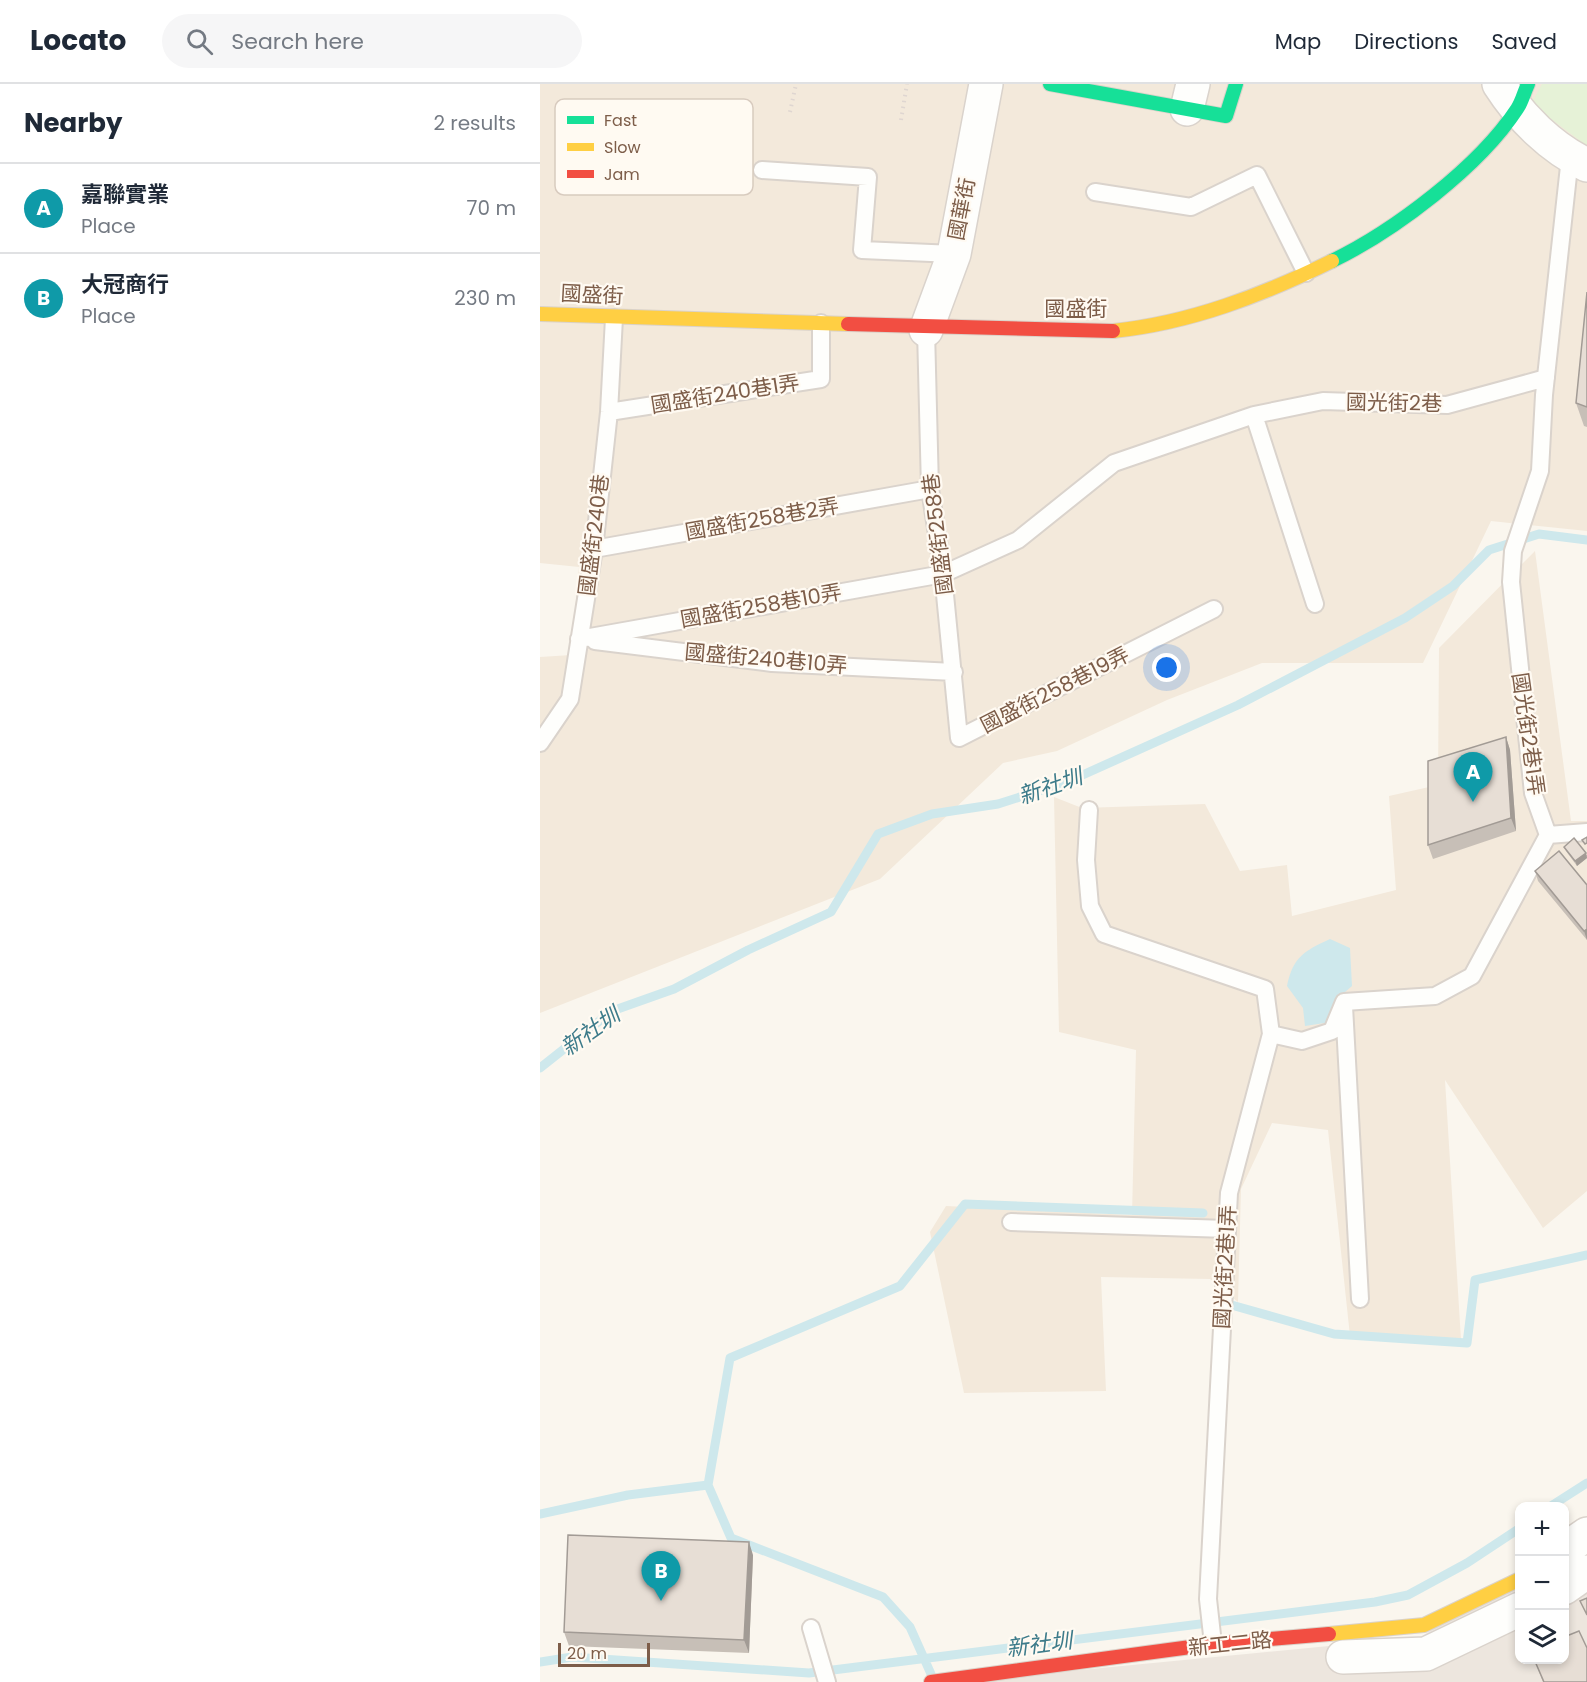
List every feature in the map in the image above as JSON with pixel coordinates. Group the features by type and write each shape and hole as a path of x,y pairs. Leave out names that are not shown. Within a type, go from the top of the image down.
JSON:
{"street":[{"name":"國華街","path":"926,330 954,254 986,84"},
{"path":"1050,84 1190,97 1226,116 1236,84"},
{"path":"1517,90 1578,161"},
{"name":"國盛街","path":"540,314 821,323 926,330 1120,330 1218,310 1306,273 1375,237 1422,202 1479,154 1517,90"},
{"path":"1569,1547 1587,1534"},
{"path":"1569,1585 1587,1572"},
{"name":"新工二路","path":"1378,1656 1424,1625 1515,1581"},
{"name":"新工二路","path":"931,1682 1213,1644 1342,1658 1426,1654 1518,1610"}],"lane":[{"path":"1546,378 1578,161"},
{"path":"762,170 868,177 862,250 954,254"},
{"path":"1095,192 1191,207 1257,175 1306,273"},
{"name":"國盛街240巷","path":"540,742 570,699 594,549 609,412 614,318"},
{"name":"國盛街240巷1弄","path":"609,412 821,379 821,323"},
{"name":"國盛街258巷","path":"926,330 930,489 943,574 959,738"},
{"name":"國光街2巷","path":"943,574 1018,540 1114,463 1254,415 1323,401 1448,405 1546,378"},
{"name":"國光街2巷1弄","path":"1546,378 1540,471 1513,551 1512,607 1533,793 1548,836"},
{"path":"1254,415 1315,604"},
{"name":"國盛街258巷2弄","path":"594,549 930,489"},
{"name":"國盛街258巷10弄","path":"579,639 943,574"},
{"name":"國盛街258巷19弄","path":"959,738 1215,609"},
{"name":"國盛街240巷10弄","path":"579,639 772,663 954,672"},
{"path":"1089,810 1086,860 1090,906 1104,934 1265,989 1271,1034 1302,1041 1332,1031 1344,1002"},
{"path":"1344,1002 1435,996 1472,975 1548,836 1587,832"},
{"path":"1344,1002 1360,1299"},
{"name":"國光街2巷1弄","path":"1213,1644 1208,1599 1229,1193 1271,1034"},
{"path":"1011,1222 1227,1229"},
{"path":"810,1628 827,1682"}],"path":[{"path":"790,112 796,84"},
{"path":"901,120 907,84"}],"shaded area":[{"path":"540,84 1587,84 1587,531 1491,521 1423,663 1262,663 1167,700 1057,751 1003,763 880,879 540,1013 540,657 571,655 579,567 540,563"},
{"path":"1535,551 1571,821 1587,821 1587,1191 1543,1228 1445,1080 1461,1340 1350,1336 1328,1130 1272,1123 1241,1189 1238,1302 1210,1279 1101,1277 1106,1391 964,1393 930,1232 946,1206 1132,1215 1136,1050 1059,1032 1054,797 1082,808 1205,804 1240,871 1287,865 1292,916 1396,890 1389,796 1438,785 1439,648"},
{"path":"1587,1528 1587,1682 957,1682 1421,1637 1515,1575 1515,1664 1569,1664 1569,1539"}],"green space":[{"path":"1542,84 1587,84 1587,146 1531,104"}],"water":[{"path":"1330,939 1350,948 1352,986 1338,998 1331,1022 1305,1026 1303,1008 1287,986 1293,968 1301,956"}],"building":[{"path":"1587,292 1587,407 1576,403"},
{"path":"1506,737 1511,818 1428,845 1428,761"},
{"path":"1574,838 1586,853 1575,861 1564,847"},
{"path":"1559,851 1587,885 1587,929 1584,931 1535,871"},
{"path":"568,1535 749,1542 744,1640 564,1632"},
{"path":"1587,1598 1587,1615 1580,1601"},
{"path":"1579,1631 1587,1648 1587,1682 1544,1682 1536,1664 1569,1664 1569,1635"}],"waterway":[{"name":"新社圳","path":"540,1068 612,1011 674,989 748,950 831,912 878,834 932,814 998,804 1067,782 1238,705 1405,618 1453,586 1489,550 1539,534 1587,540"},
{"path":"708,1485 730,1358 900,1286 965,1204 1203,1213"},
{"path":"1229,1297 1228,1304 1334,1334 1467,1343 1475,1280 1587,1255"},
{"name":"新社圳","path":"1557,1502 1587,1483"},
{"path":"540,1514 628,1495 708,1485 731,1538 883,1597 910,1627 931,1674"},
{"name":"新社圳","path":"540,1662 572,1657 809,1673 1375,1602 1408,1595 1467,1563 1515,1531"}],"traffic: fast":[{"path":"1050,84 1226,116 1236,84"},
{"path":"1332,261 1382,233 1434,196 1458,175 1501,131 1519,106 1528,84"}],"traffic: slow":[{"path":"1113,331 1170,321 1226,306 1332,261"},
{"path":"540,314 848,324"},
{"path":"1329,1634 1424,1625 1515,1581"}],"traffic: jam":[{"path":"848,324 1113,331"},
{"path":"931,1682 1213,1644 1329,1634"}],"place":[{"name":"嘉聯實業","path":"1473,802"},
{"name":"大冠商行","path":"661,1601"}]}
